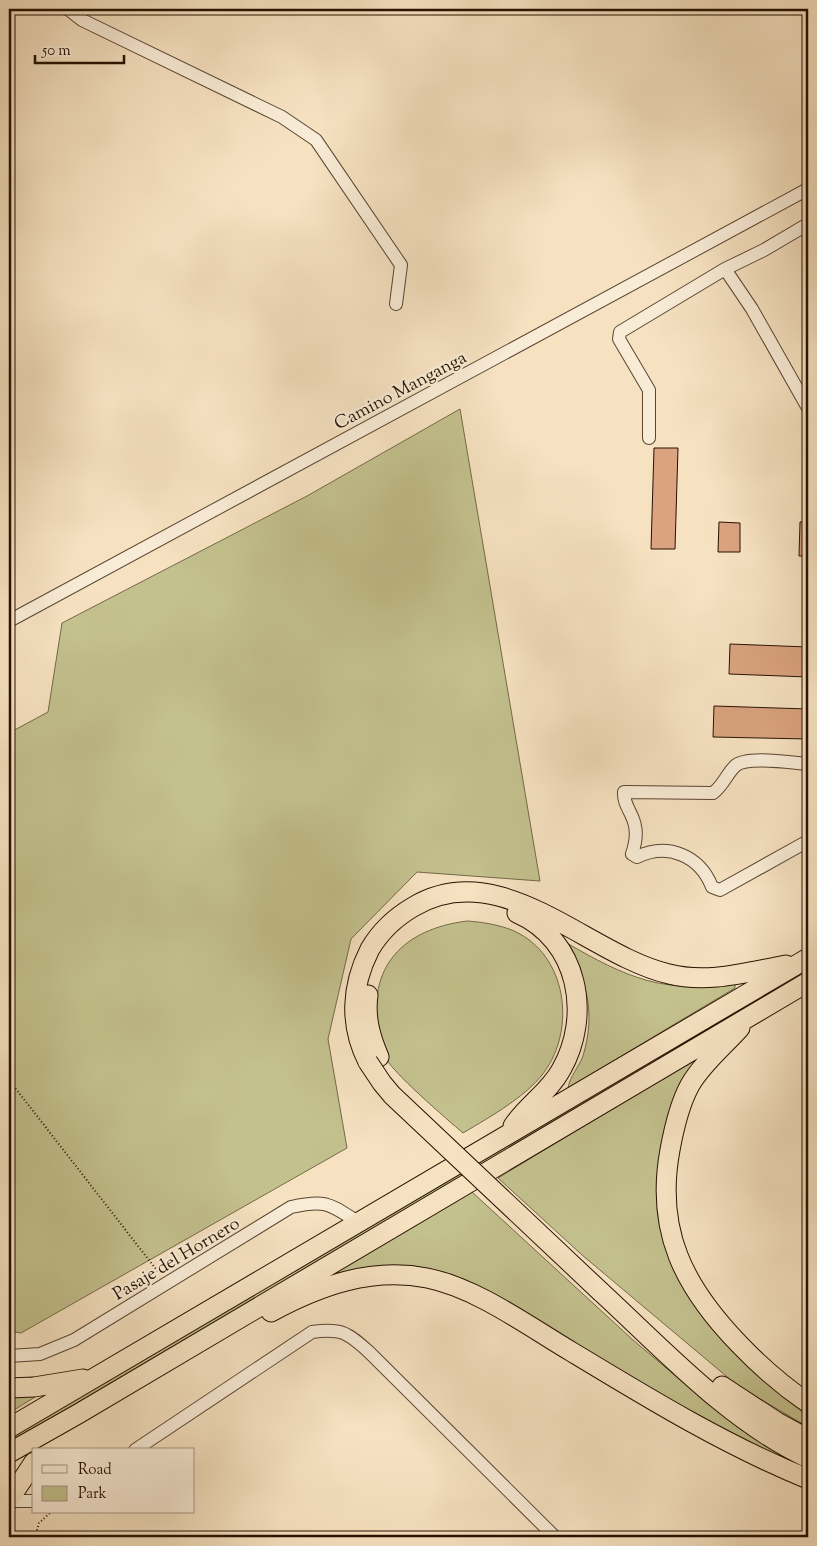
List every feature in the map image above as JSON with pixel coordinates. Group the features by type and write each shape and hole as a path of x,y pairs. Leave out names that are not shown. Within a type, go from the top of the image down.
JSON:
{"highway":[{"path":"805,960 710,978 671,975 632,962 534,908 488,893 463,892 423,901 405,912 382,933 363,962 357,983 354,1005 359,1044 401,1088 604,1288 724,1402 768,1434 808,1458"},
{"path":"373,1059 366,1008 368,994 374,966 393,934 416,915 442,904 472,901 501,906 522,915 539,927 555,944 567,962 577,992 578,1019 571,1050 560,1073 521,1114 508,1134"},
{"path":"9,1428 805,960"},
{"path":"9,1452 78,1414 688,1051 808,982"},
{"path":"748,1017 691,1084 680,1107 667,1166 665,1195 668,1222 674,1247 684,1272 714,1316 752,1358 794,1394 808,1403"},
{"path":"234,1320 257,1320 296,1299 356,1278 402,1275 427,1278 473,1295 718,1437 808,1479"},
{"path":"604,1288 733,1394 808,1439"},
{"path":"9,1388 34,1387 94,1377"},
{"path":"43,1448 78,1414"},
{"path":"9,1500 32,1465"}],"street":[{"path":"68,9 82,20 282,117 316,140 401,265 396,304"},
{"name":"Camino Manganga","path":"9,621 808,190"},
{"path":"649,438 650,390 619,339 620,332 726,269 764,250 808,224"},
{"path":"726,269 752,309 808,408"},
{"path":"808,764 748,760 737,764 719,789 713,793 624,792 623,799 635,826 635,843 632,854 637,857 646,853 666,851 690,857 707,873 712,887 720,890 808,841"},
{"path":"678,1033 688,1051"},
{"name":"Pasaje del Hornero","path":"9,1356 40,1354 74,1340 291,1207 312,1202 326,1202 358,1222"},
{"path":"138,1448 312,1332 334,1329 349,1334 369,1352 555,1537"},
{"path":"9,1500 32,1501"}],"path":[{"path":"9,1080 168,1284"},
{"path":"35,1537 39,1523 49,1514"}],"green space":[{"path":"460,409 540,881 417,872 351,939 328,1039 347,1148 21,1333 9,1331 9,733 48,712 62,623 307,496"},
{"path":"467,921 504,927 528,939 542,953 553,970 560,989 563,1009 561,1030 556,1050 540,1078 521,1096 463,1133 420,1095 397,1072 384,1055 376,1009 378,988 385,970 394,955 408,942 425,932 445,925"},
{"path":"565,942 627,974 646,980 687,986 735,983 735,988 568,1088 583,1056 589,1025 589,1011 584,984 573,956"},
{"path":"808,964 808,973 717,1026 708,1028"},
{"path":"716,1046 664,1151 680,1276 808,1410 808,1427 738,1386 582,1255 498,1178"},
{"path":"670,1050 664,1057 9,1443 9,1434"},
{"path":"472,1192 633,1340 710,1405 765,1441 808,1464 808,1474 776,1460 448,1281 317,1283 313,1279"},
{"path":"40,1394 9,1413 9,1395"}],"building":[{"path":"654,448 678,448 675,549 651,549"},
{"path":"719,522 740,523 740,552 718,552"},
{"path":"800,522 808,522 808,556 799,556"},
{"path":"730,644 808,647 808,677 729,674"},
{"path":"714,706 808,709 808,739 713,737"}]}
